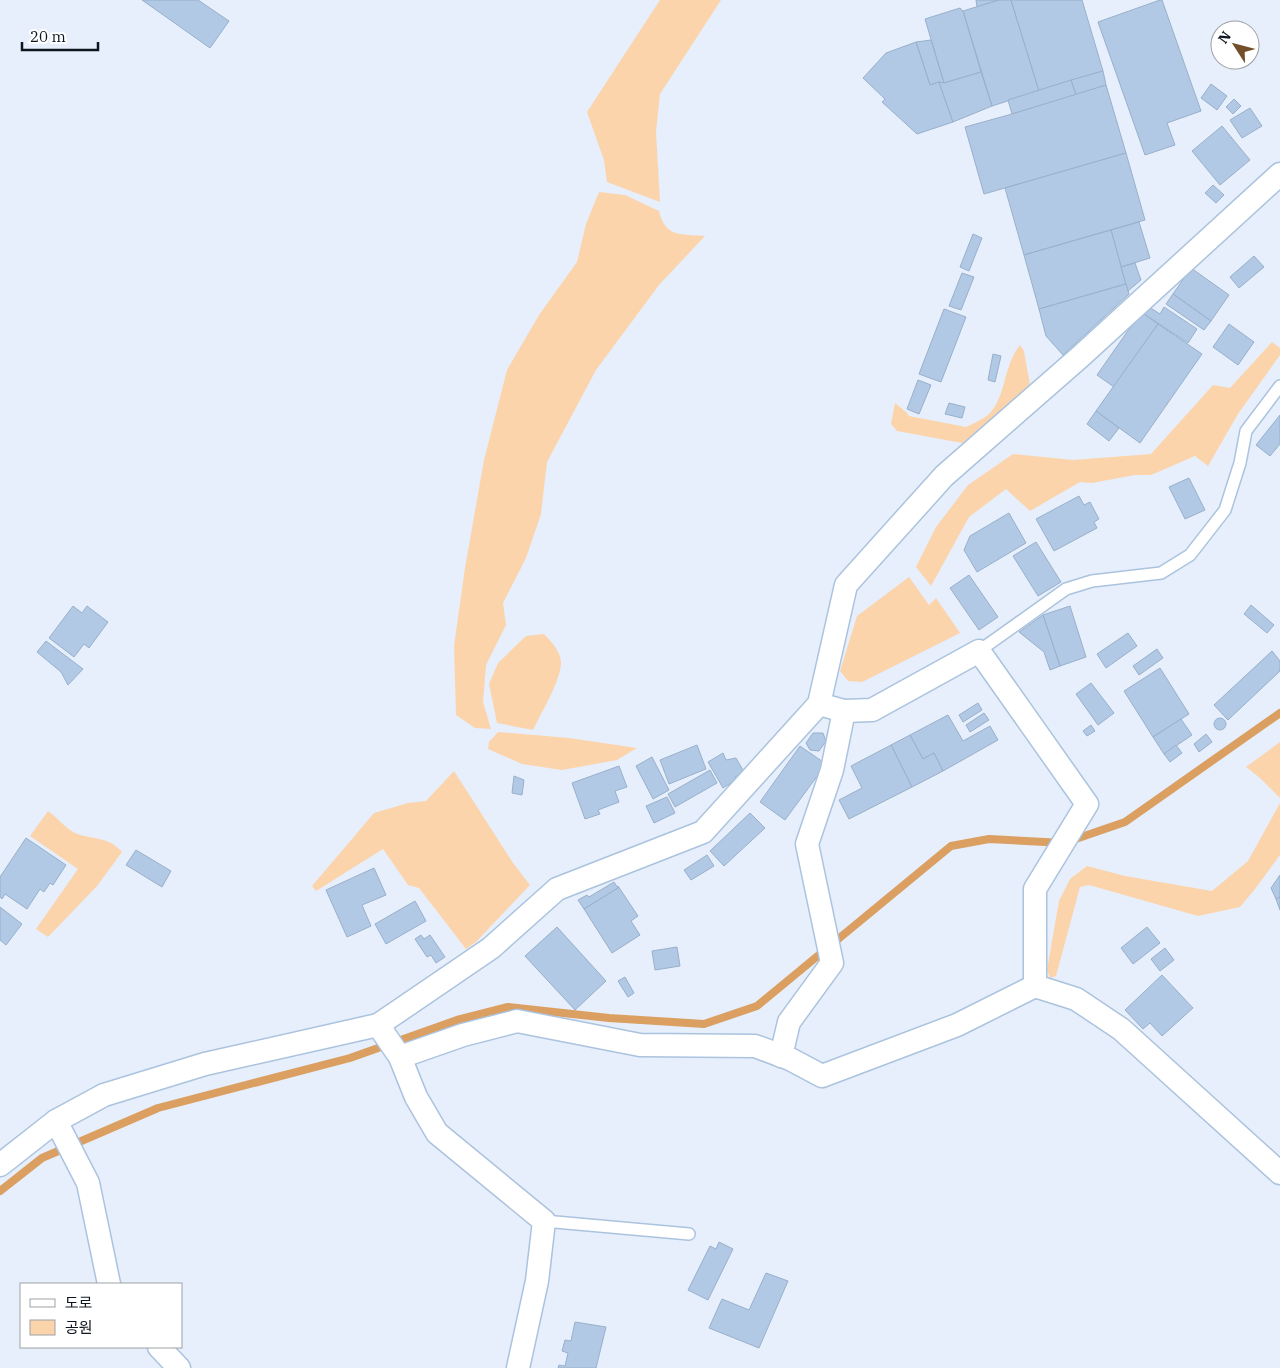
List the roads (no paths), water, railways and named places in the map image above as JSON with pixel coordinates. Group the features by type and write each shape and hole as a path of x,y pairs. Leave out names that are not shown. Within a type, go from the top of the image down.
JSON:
{"street":[{"path":"0,1165 104,1095 205,1064 378,1025 492,948 557,888 703,832 819,704 846,585 944,476 1081,356 1280,174"},
{"path":"819,704 844,711 872,710 979,651 1087,804 1035,889 1035,986"},
{"path":"780,1056 790,1022 832,962 807,844 832,770 844,711"},
{"path":"400,1057 463,1035 517,1021 640,1045 755,1046 822,1076 957,1025 1035,986 1076,999 1122,1029 1280,1173"},
{"path":"378,1025 400,1057 416,1097 436,1133 544,1221 537,1281 518,1368"},
{"path":"58,1126 88,1183 109,1283"},
{"path":"160,1348 179,1368"}],"lane":[{"path":"979,651 1066,589 1092,581 1161,573 1190,555 1225,510 1240,463 1246,430 1280,386"},
{"path":"544,1221 689,1234"}],"waterway":[{"path":"0,1191 42,1158 158,1108 350,1058 457,1020 508,1007 609,1018 704,1024 757,1006 951,846 989,839 1064,843 1125,822 1280,713"}]}
